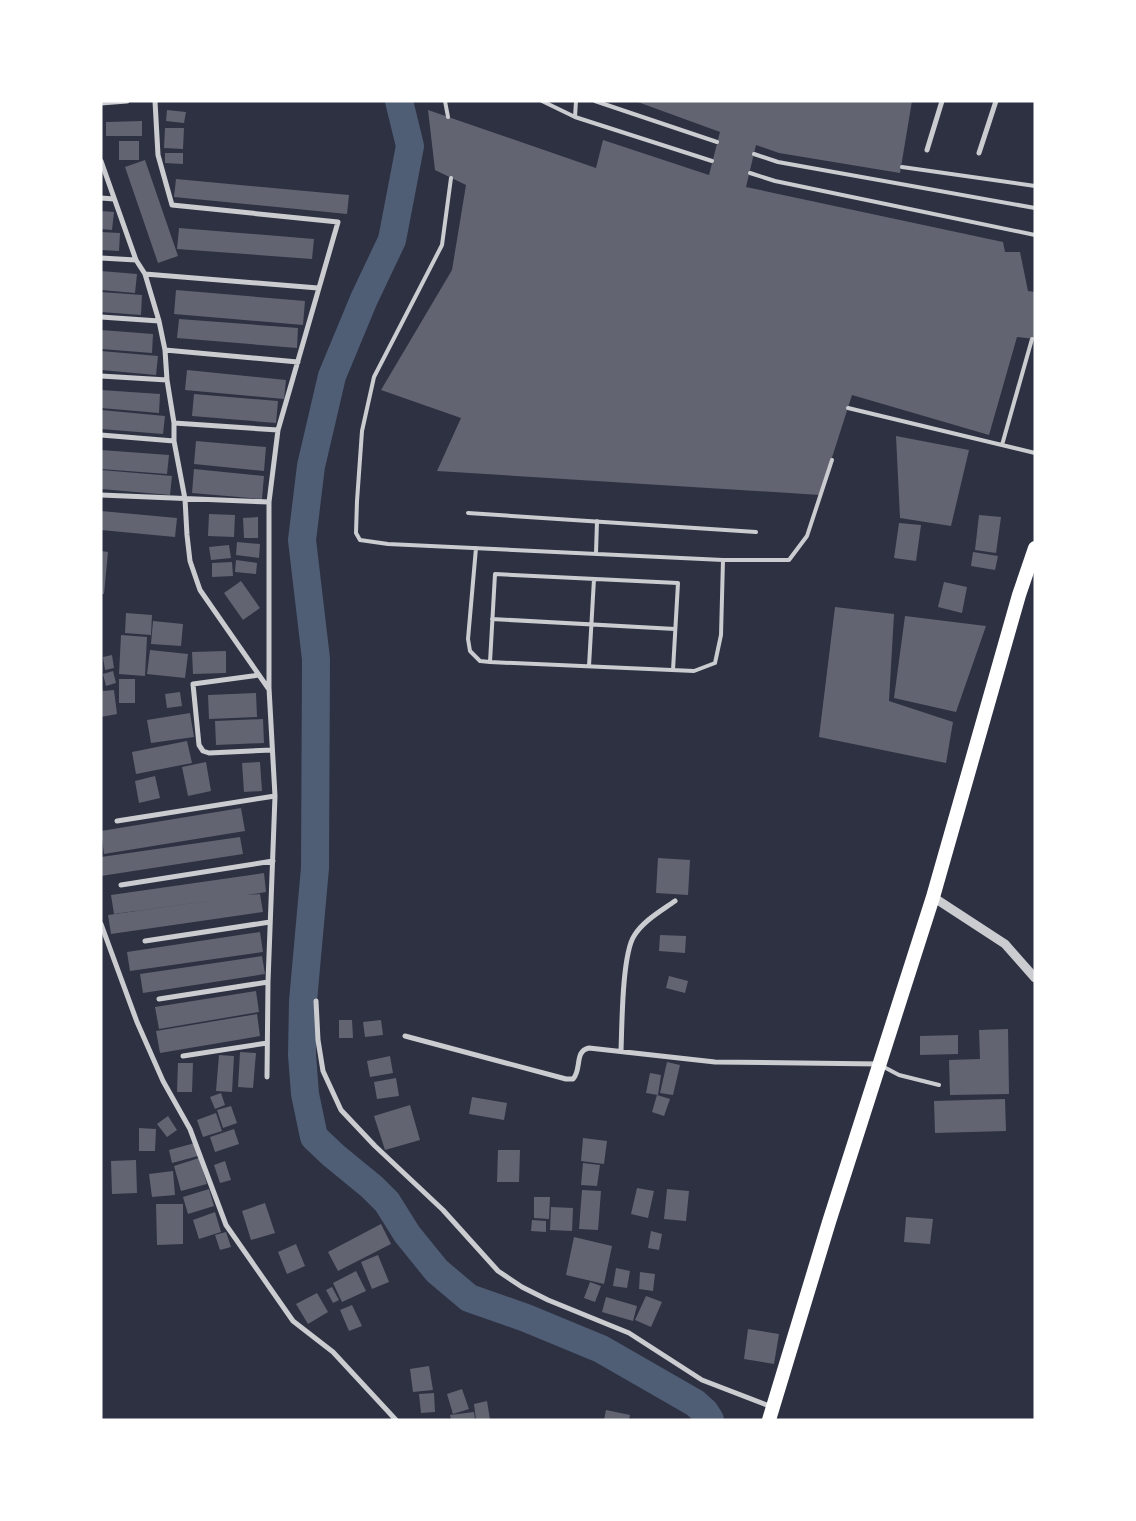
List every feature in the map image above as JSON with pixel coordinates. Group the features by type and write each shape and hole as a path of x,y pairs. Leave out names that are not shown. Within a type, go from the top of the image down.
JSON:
{"highway":[{"path":"770,1414 933,897 1019,595 1035,548"}],"street":[{"path":"101,103 127,101"},
{"path":"155,101 158,155 172,205 338,222 278,430 269,502 269,688 274,796 267,1077"},
{"path":"927,150 942,101"},
{"path":"979,153 996,101"},
{"path":"101,162 136,260 145,274 159,321 165,350 167,380 174,423 174,441 185,499 190,561 200,590 269,688"},
{"path":"101,198 114,199"},
{"path":"101,258 136,260"},
{"path":"145,274 318,288"},
{"path":"101,317 159,321"},
{"path":"165,350 298,362"},
{"path":"101,376 167,380"},
{"path":"174,423 278,430"},
{"path":"101,435 174,441"},
{"path":"101,495 269,502"},
{"path":"260,675 193,684 199,745 203,751 209,753 272,750"},
{"path":"117,821 274,796"},
{"path":"121,885 273,861"},
{"path":"933,897 1005,944 1034,976"},
{"path":"621,1051 627,959 633,937 645,923 675,901"},
{"path":"145,941 270,922"},
{"path":"101,924 137,1022 163,1081 190,1129 226,1224 293,1321 333,1352 396,1420"},
{"path":"159,999 268,982"},
{"path":"316,1001 318,1040 323,1072 341,1110 375,1146 443,1210 498,1271 522,1287 548,1300 629,1334 702,1380 770,1414"},
{"path":"405,1036 566,1079 572,1079 577,1075 580,1053 584,1049 589,1048 715,1062 880,1064"},
{"path":"183,1056 267,1044"}],"lane":[{"path":"444,101 448,117"},
{"path":"542,101 575,117 712,161"},
{"path":"575,117 576,101"},
{"path":"596,101 717,142"},
{"path":"754,154 778,162 1035,208"},
{"path":"902,167 1035,186"},
{"path":"750,173 775,181 1035,235"},
{"path":"450,178 442,245 374,377 362,431 356,501 356,533 360,540 388,544 723,560 789,560 807,536 832,460"},
{"path":"1002,445 1032,339"},
{"path":"848,408 1035,453"},
{"path":"468,513 756,532"},
{"path":"596,554 597,521"},
{"path":"476,548 468,638 470,652 480,661 490,662 694,671 715,663 721,635 723,560"},
{"path":"490,662 495,574 678,583 673,670"},
{"path":"589,666 594,579"},
{"path":"492,619 675,629"},
{"path":"880,1064 899,1076 939,1085"}],"building":[{"path":"635,101 912,101 900,173 779,153 756,145 746,187 1003,242 1005,252 1020,252 1028,291 1035,292 1035,339 1017,337 989,435 852,395 820,495 437,471 461,418 381,390 452,270 466,185 435,170 428,110 596,168 603,140 709,175 720,132"},
{"path":"167,110 186,112 184,123 166,121"},
{"path":"142,121 142,136 106,136 106,122"},
{"path":"165,128 184,128 183,149 164,148"},
{"path":"119,141 139,141 139,160 119,160"},
{"path":"165,153 183,153 183,164 165,163"},
{"path":"145,160 178,256 158,263 125,167"},
{"path":"176,179 349,195 347,214 174,197"},
{"path":"101,211 114,212 112,230 101,229"},
{"path":"179,228 314,239 312,259 177,249"},
{"path":"101,232 120,233 119,251 101,250"},
{"path":"101,271 137,274 135,293 101,290"},
{"path":"176,290 305,301 303,325 174,314"},
{"path":"101,292 142,295 141,315 101,312"},
{"path":"179,319 298,328 297,348 177,338"},
{"path":"101,330 153,334 152,353 101,349"},
{"path":"101,351 158,356 156,375 101,370"},
{"path":"187,370 286,380 284,399 185,390"},
{"path":"101,390 160,394 159,413 101,408"},
{"path":"194,394 278,401 276,423 192,416"},
{"path":"101,410 165,416 163,434 101,429"},
{"path":"896,436 969,450 951,526 900,518"},
{"path":"196,441 266,447 264,471 194,464"},
{"path":"101,450 169,455 167,474 101,469"},
{"path":"194,469 264,476 262,499 192,493"},
{"path":"101,470 172,476 170,495 101,489"},
{"path":"101,511 177,518 175,537 101,530"},
{"path":"209,514 235,515 234,537 208,536"},
{"path":"979,515 1001,517 996,553 975,550"},
{"path":"258,517 258,538 244,538 243,518"},
{"path":"899,523 921,525 916,561 894,558"},
{"path":"237,542 260,544 259,558 236,555"},
{"path":"229,545 231,558 211,560 209,547"},
{"path":"101,551 108,552 104,594 101,594"},
{"path":"973,552 998,556 995,570 971,566"},
{"path":"236,560 257,563 256,574 235,572"},
{"path":"232,562 233,576 212,577 212,563"},
{"path":"241,581 260,608 243,620 224,593"},
{"path":"944,582 967,587 962,613 938,607"},
{"path":"835,607 894,614 889,701 953,722 946,763 819,737"},
{"path":"126,613 152,615 151,635 125,633"},
{"path":"905,616 986,626 956,712 894,698"},
{"path":"153,621 183,624 181,646 151,644"},
{"path":"121,635 147,637 145,676 119,674"},
{"path":"150,650 188,654 185,678 147,674"},
{"path":"226,651 226,673 193,674 192,652"},
{"path":"112,655 114,668 105,670 103,657"},
{"path":"113,671 116,683 106,686 103,674"},
{"path":"119,679 135,679 135,703 119,703"},
{"path":"101,684 103,691 114,690 117,714 101,717"},
{"path":"180,692 182,706 167,708 165,694"},
{"path":"256,693 257,717 209,719 208,695"},
{"path":"190,713 194,737 151,743 147,720"},
{"path":"263,719 264,743 216,745 215,721"},
{"path":"187,741 192,763 136,774 132,752"},
{"path":"206,762 211,791 188,796 182,767"},
{"path":"260,762 262,791 244,792 242,763"},
{"path":"155,776 160,798 139,803 135,781"},
{"path":"241,808 245,831 104,854 101,831"},
{"path":"240,837 243,854 101,876 101,857"},
{"path":"658,858 690,860 688,895 656,893"},
{"path":"264,873 266,892 247,895 260,894 263,912 111,934 108,915 230,898 114,914 111,895"},
{"path":"260,932 263,952 130,971 127,952"},
{"path":"660,935 686,936 685,953 659,951"},
{"path":"262,956 265,974 143,993 140,974"},
{"path":"669,976 688,981 685,993 666,988"},
{"path":"256,991 259,1012 159,1029 155,1007"},
{"path":"257,1014 260,1036 160,1053 156,1031"},
{"path":"339,1020 352,1020 353,1038 339,1038"},
{"path":"381,1020 383,1035 365,1037 363,1022"},
{"path":"1008,1029 1009,1094 950,1095 949,1060 980,1059 979,1030"},
{"path":"958,1035 958,1054 920,1055 920,1036"},
{"path":"240,1052 256,1053 253,1088 238,1087"},
{"path":"219,1055 234,1056 232,1092 216,1091"},
{"path":"390,1056 393,1073 370,1077 367,1061"},
{"path":"667,1062 680,1065 673,1095 660,1093"},
{"path":"178,1063 193,1063 192,1092 177,1092"},
{"path":"650,1073 661,1075 658,1095 646,1093"},
{"path":"396,1078 399,1096 377,1099 374,1082"},
{"path":"221,1093 225,1105 215,1109 210,1097"},
{"path":"657,1095 670,1099 664,1116 652,1112"},
{"path":"472,1097 507,1103 504,1120 469,1114"},
{"path":"1005,1099 1006,1131 935,1133 934,1101"},
{"path":"410,1105 420,1140 385,1150 374,1116"},
{"path":"231,1106 237,1123 223,1128 217,1110"},
{"path":"216,1113 222,1131 203,1137 197,1120"},
{"path":"168,1116 177,1130 167,1137 157,1124"},
{"path":"139,1128 156,1129 155,1151 139,1151"},
{"path":"234,1129 239,1144 215,1152 210,1137"},
{"path":"583,1138 607,1141 604,1164 581,1161"},
{"path":"195,1143 198,1156 172,1163 169,1150"},
{"path":"498,1150 520,1150 519,1182 497,1182"},
{"path":"199,1158 207,1184 181,1191 174,1166"},
{"path":"136,1160 137,1193 112,1194 111,1161"},
{"path":"225,1161 231,1180 220,1183 214,1165"},
{"path":"583,1163 600,1165 597,1186 581,1185"},
{"path":"173,1171 175,1195 152,1197 149,1174"},
{"path":"637,1188 654,1191 648,1218 631,1214"},
{"path":"209,1189 214,1206 188,1214 183,1197"},
{"path":"667,1189 689,1191 686,1221 664,1219"},
{"path":"582,1190 601,1191 598,1230 579,1229"},
{"path":"534,1197 550,1197 549,1219 534,1218"},
{"path":"265,1203 275,1233 251,1240 242,1211"},
{"path":"156,1204 183,1204 183,1244 157,1245"},
{"path":"551,1207 573,1208 572,1231 550,1230"},
{"path":"215,1212 221,1232 199,1239 193,1220"},
{"path":"906,1217 933,1219 930,1244 904,1242"},
{"path":"532,1220 546,1221 546,1232 531,1231"},
{"path":"381,1224 391,1244 338,1271 328,1252"},
{"path":"651,1231 662,1234 659,1250 648,1248"},
{"path":"226,1232 231,1247 220,1250 215,1235"},
{"path":"574,1237 612,1246 604,1284 566,1275"},
{"path":"296,1244 305,1266 287,1274 278,1252"},
{"path":"378,1255 389,1282 372,1289 361,1262"},
{"path":"616,1268 630,1271 627,1288 613,1286"},
{"path":"356,1271 366,1291 342,1302 333,1283"},
{"path":"640,1272 655,1274 653,1291 639,1289"},
{"path":"590,1282 601,1286 595,1302 584,1298"},
{"path":"332,1287 339,1300 333,1303 326,1290"},
{"path":"317,1293 328,1312 308,1324 296,1304"},
{"path":"646,1296 662,1302 651,1327 635,1320"},
{"path":"606,1297 637,1306 633,1321 602,1312"},
{"path":"352,1305 362,1326 349,1331 340,1310"},
{"path":"748,1329 779,1334 774,1364 744,1359"},
{"path":"429,1366 433,1390 413,1392 410,1369"},
{"path":"462,1389 469,1409 453,1414 447,1394"},
{"path":"434,1393 435,1412 421,1413 419,1394"},
{"path":"487,1401 490,1420 476,1420 474,1404"},
{"path":"606,1410 630,1415 629,1420 604,1420"},
{"path":"474,1412 475,1420 451,1420 450,1415"}],"waterway":[{"path":"399,101 410,146 392,240 364,299 332,376 311,466 302,540 316,659 315,868 303,1001 302,1055 305,1094 314,1137 387,1202 407,1234 437,1271 469,1298 526,1318 601,1349 695,1403 705,1412 710,1420"}]}
